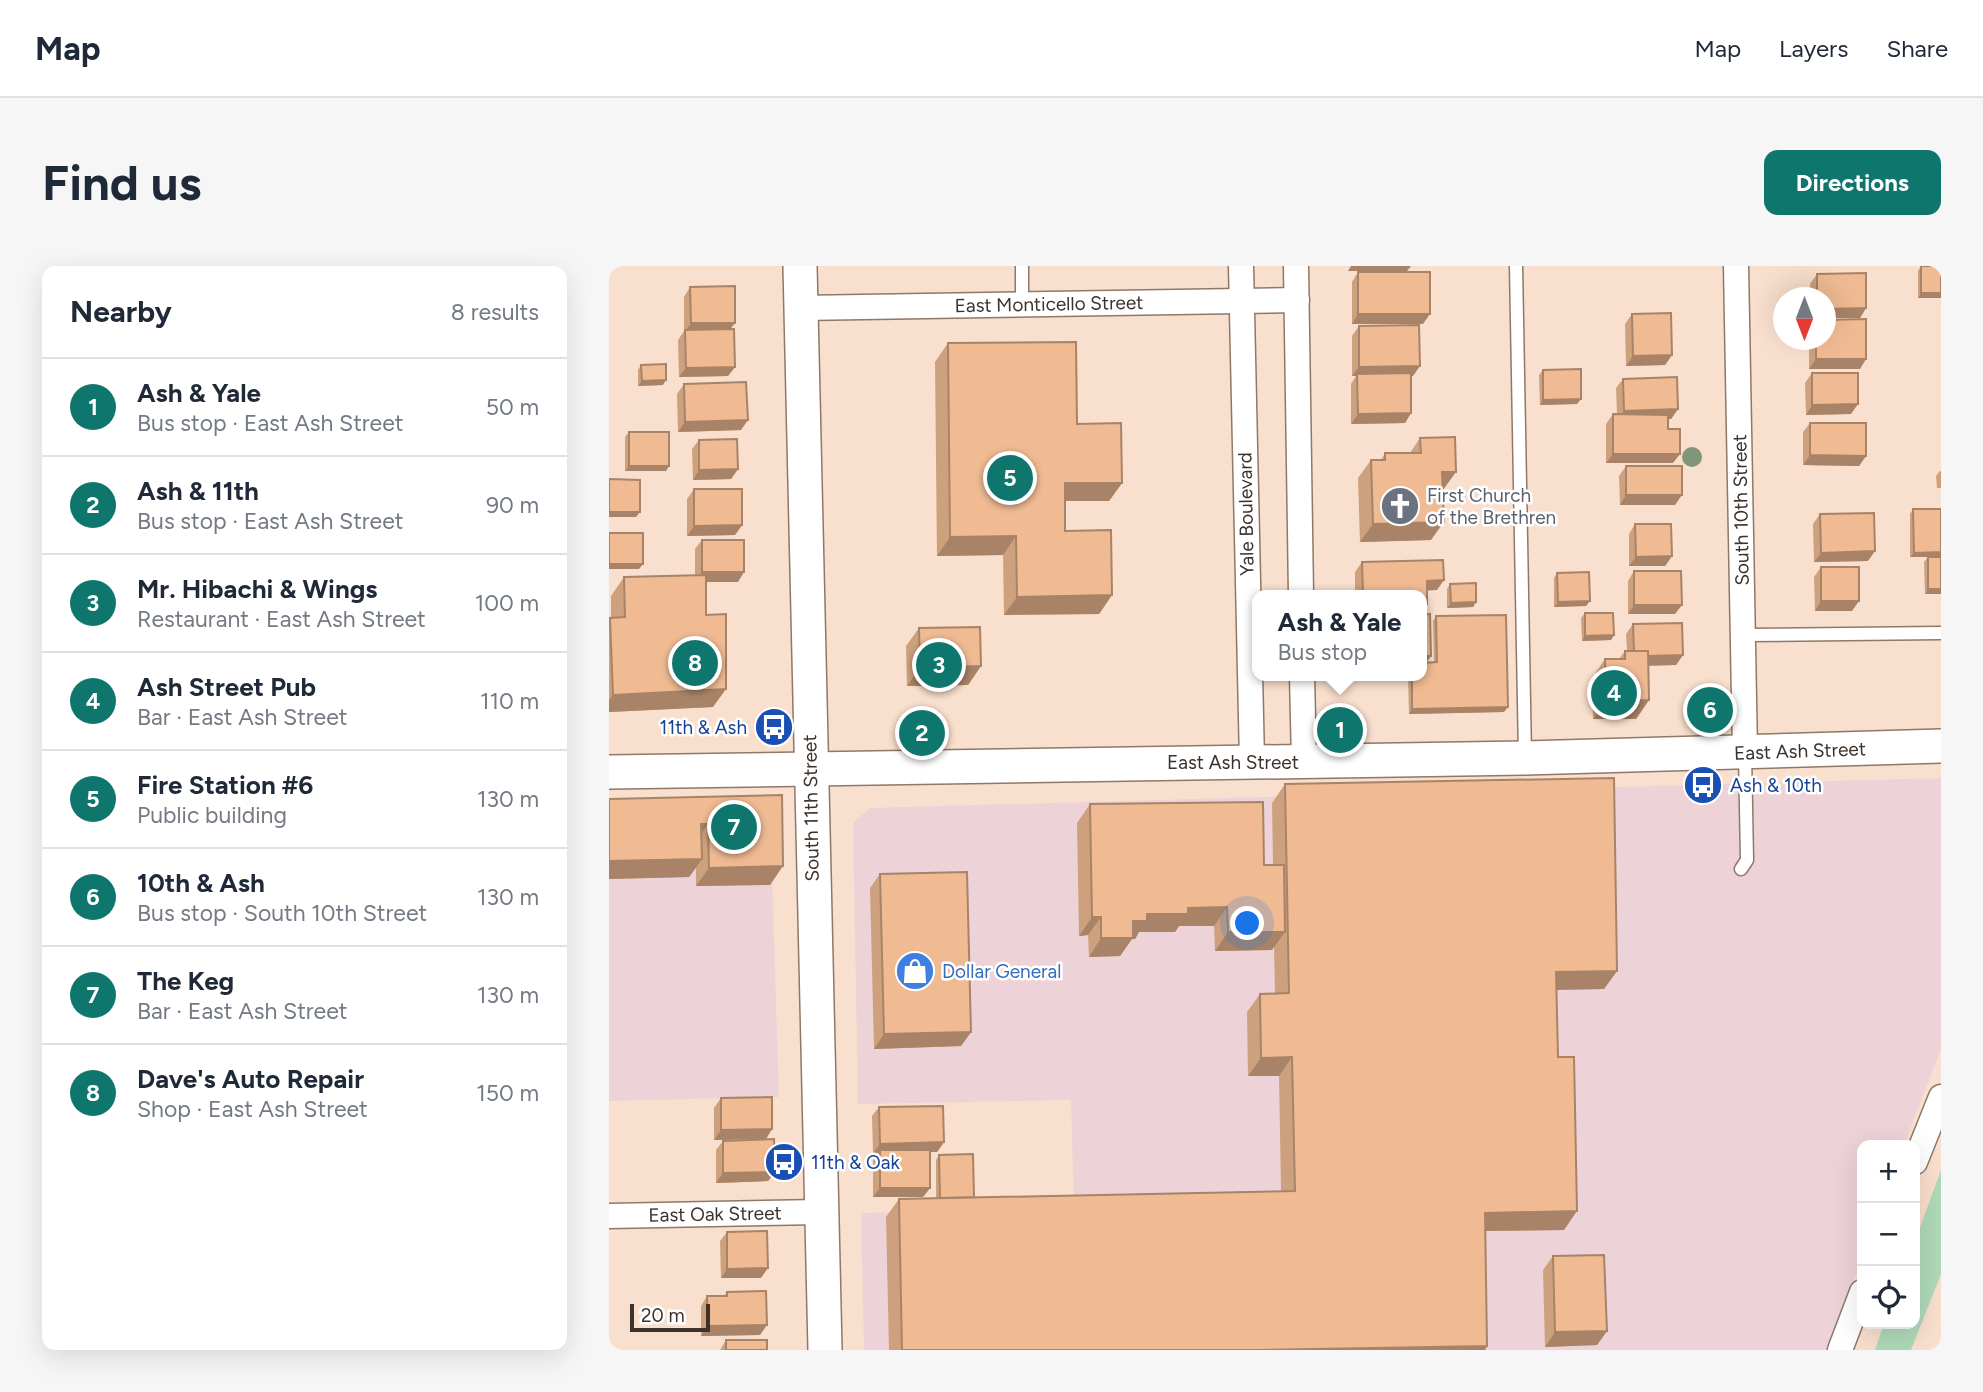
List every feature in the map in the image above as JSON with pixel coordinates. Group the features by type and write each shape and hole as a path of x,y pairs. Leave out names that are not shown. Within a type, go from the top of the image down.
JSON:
{"street":[{"name":"South 11th Street","path":"800,266 825,1350"},
{"name":"Yale Boulevard","path":"1241,266 1252,762"},
{"path":"1296,266 1301,590"},
{"name":"South 10th Street","path":"1737,266 1745,753"},
{"name":"East Monticello Street","path":"801,308 1297,300"},
{"path":"1302,681 1304,762"},
{"name":"East Ash Street","path":"609,772 1525,758 1941,746"},
{"path":"1920,1150 1941,1097"},
{"name":"East Oak Street","path":"609,1216 821,1212"},
{"path":"1840,1350 1857,1305"}],"lane":[{"path":"1022,266 1023,304"},
{"path":"1516,266 1525,758"},
{"path":"1743,635 1941,633"},
{"path":"1741,869 1747,860 1745,753"}],"shaded area":[{"path":"1941,778 1941,1049 1906,1140 1857,1140 1857,1272 1826,1350 864,1350 861,1213 1074,1208 1071,1100 858,1104 853,823 870,808"},
{"path":"770,812 779,1097 609,1101 609,813"}],"green space":[{"path":"1941,1170 1941,1274 1920,1327 1920,1266 1920,1227"},
{"path":"1882,1329 1919,1329 1911,1350 1875,1350"}],"building":[{"path":"1921,266 1941,266 1941,293 1921,293"},
{"path":"1358,272 1430,272 1430,314 1358,314"},
{"path":"1866,273 1866,308 1836,309 1836,287 1817,287 1817,274"},
{"path":"735,286 735,323 691,323 690,287"},
{"path":"1671,313 1672,355 1633,356 1632,314"},
{"path":"1866,319 1866,359 1816,359 1816,350 1836,350 1836,320"},
{"path":"1419,325 1420,366 1359,367 1359,326"},
{"path":"734,329 735,367 686,368 685,330"},
{"path":"1076,342 1077,424 1121,423 1122,483 1065,483 1065,531 1111,530 1112,595 1017,597 1016,536 950,537 948,343"},
{"path":"666,364 666,380 642,381 641,365"},
{"path":"1581,369 1581,399 1543,400 1543,370"},
{"path":"1411,373 1411,413 1358,414 1357,374"},
{"path":"1812,373 1858,373 1858,404 1812,405"},
{"path":"1677,377 1678,409 1624,411 1623,379"},
{"path":"746,382 748,420 685,422 684,384"},
{"path":"1613,414 1668,415 1668,429 1680,429 1680,454 1613,454"},
{"path":"1810,423 1866,423 1866,456 1810,455"},
{"path":"629,432 669,432 669,466 629,466"},
{"path":"1455,437 1456,472 1442,472 1444,522 1373,524 1371,460 1385,460 1385,453 1421,453 1420,438"},
{"path":"737,439 738,469 699,470 699,440"},
{"path":"1626,466 1682,466 1682,495 1626,495"},
{"path":"609,479 640,480 640,512 609,512"},
{"path":"694,489 742,489 742,525 694,526"},
{"path":"1913,509 1941,509 1941,552 1914,553"},
{"path":"1874,513 1875,551 1821,553 1820,514"},
{"path":"1635,524 1671,524 1672,556 1636,557"},
{"path":"609,533 643,533 643,564 609,564"},
{"path":"702,540 744,540 744,572 702,572"},
{"path":"1928,557 1941,557 1941,589 1928,589"},
{"path":"1443,560 1444,580 1427,581 1427,590 1363,590 1362,562"},
{"path":"1821,567 1859,567 1859,601 1821,601"},
{"path":"1634,571 1681,571 1682,605 1634,605"},
{"path":"1589,572 1590,601 1558,602 1557,573"},
{"path":"706,575 706,615 726,614 726,689 613,695 610,618 625,617 624,577"},
{"path":"1476,583 1476,602 1451,603 1450,584"},
{"path":"1585,613 1613,613 1614,635 1585,636"},
{"path":"1427,614 1430,614 1431,656 1427,656"},
{"path":"1506,615 1508,707 1412,709 1412,681 1427,681 1427,663 1437,662 1436,616"},
{"path":"1682,623 1683,655 1648,656 1648,651 1634,651 1633,624"},
{"path":"980,627 981,666 920,667 919,628"},
{"path":"1625,651 1648,651 1649,700 1606,701 1605,659 1625,659"},
{"path":"1614,778 1617,971 1556,972 1558,1057 1574,1057 1577,1211 1485,1213 1487,1346 1258,1350 902,1350 899,1199 1295,1191 1292,1057 1261,1058 1260,994 1289,993 1285,784"},
{"path":"782,795 783,866 709,868 708,824 701,824 702,859 609,861 609,799"},
{"path":"1263,802 1264,865 1284,865 1285,932 1228,932 1227,907 1188,908 1188,914 1147,914 1147,921 1133,921 1133,938 1101,938 1101,917 1092,917 1090,804"},
{"path":"967,872 971,1032 884,1034 880,874"},
{"path":"772,1097 772,1129 721,1130 721,1098"},
{"path":"943,1106 944,1142 880,1144 879,1107"},
{"path":"774,1139 775,1172 723,1173 723,1141"},
{"path":"880,1150 930,1150 930,1188 880,1188"},
{"path":"973,1154 974,1197 940,1198 939,1155"},
{"path":"767,1231 768,1268 727,1269 727,1232"},
{"path":"1604,1255 1607,1331 1555,1332 1553,1256"},
{"path":"766,1291 767,1325 708,1326 707,1296 727,1296 727,1292"},
{"path":"726,1340 767,1340 767,1350 726,1350"}],"place":[{"name":"Fire Station #6","path":"1010,478"},
{"name":"First Church of the Brethren","path":"1400,506"},
{"name":"Dave's Auto Repair","path":"695,663"},
{"name":"Mr. Hibachi & Wings","path":"939,665"},
{"name":"Ash Street Pub","path":"1614,693"},
{"name":"10th & Ash","path":"1710,710"},
{"name":"11th & Ash","path":"774,727"},
{"name":"Ash & Yale","path":"1340,730"},
{"name":"Ash & 11th","path":"922,733"},
{"name":"Ash & 10th","path":"1703,785"},
{"name":"The Keg","path":"734,827"},
{"name":"Dollar General","path":"915,971"},
{"name":"11th & Oak","path":"784,1162"}]}
